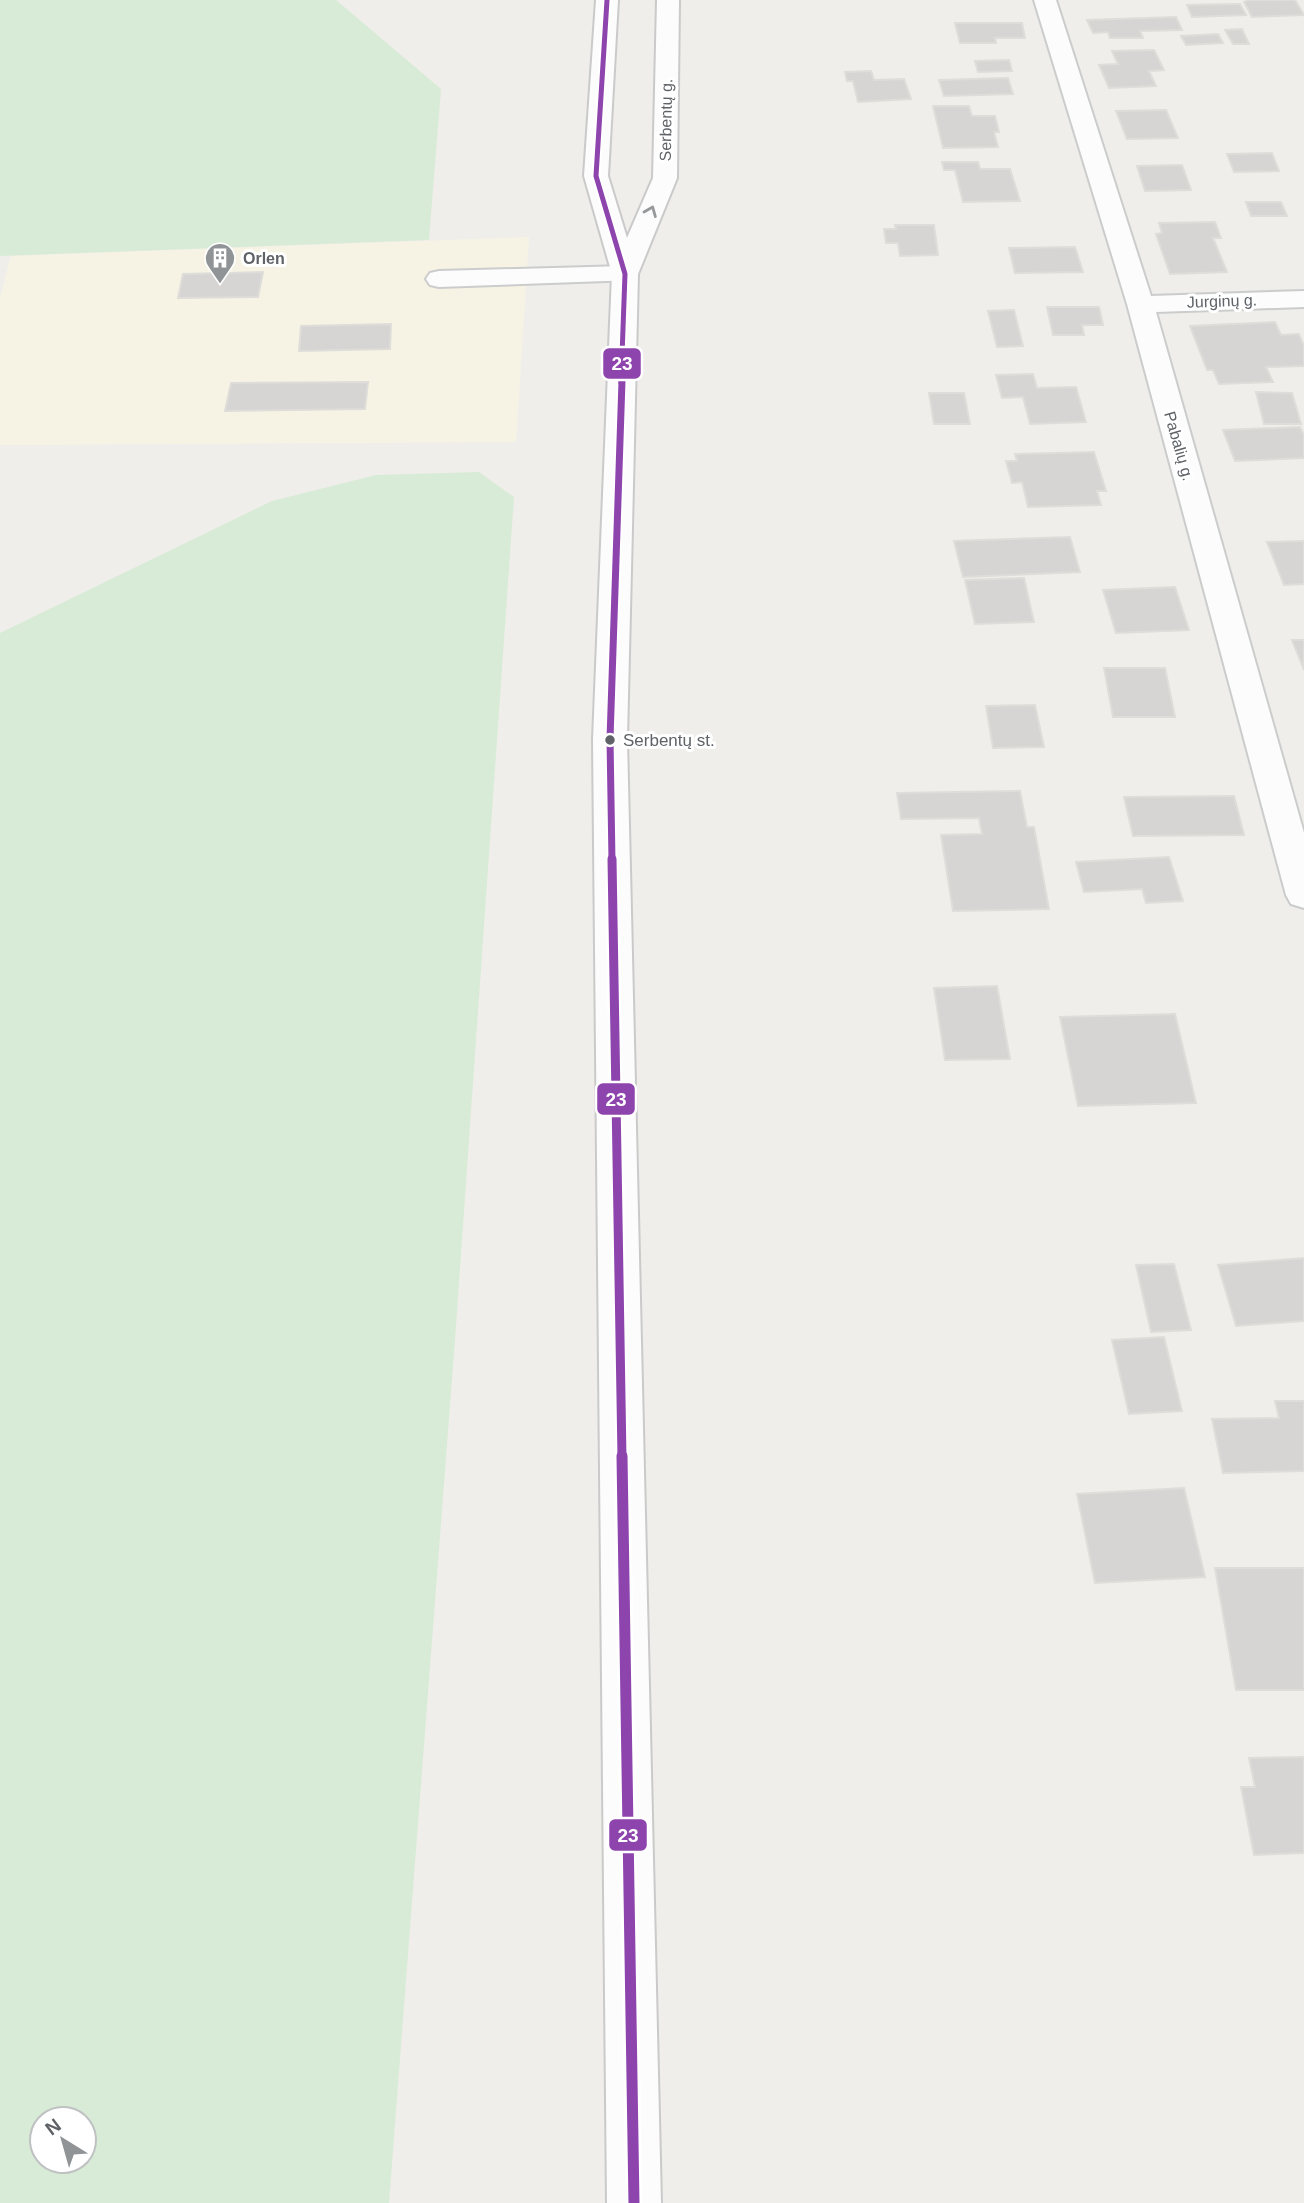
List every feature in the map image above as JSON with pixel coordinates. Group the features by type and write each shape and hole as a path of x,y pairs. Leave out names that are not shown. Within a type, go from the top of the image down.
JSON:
{"main road":[{"name":"Serbentų g.","path":"607,0 596,177 625,274 610,739 634,2203"},
{"name":"Serbentų g.","path":"625,274 665,178 668,0"},
{"name":"Pabalių g.","path":"1045,0 1140,304 1292,814 1304,895"},
{"path":"439,279 625,274"},
{"name":"Jurginų g.","path":"1140,304 1304,299"}],"shaded area":[{"path":"529,237 516,442 0,445 0,298 11,256"}],"green space":[{"path":"0,0 336,0 441,89 429,240 0,256"},
{"path":"479,472 514,497 455,1340 389,2203 0,2203 0,633 272,501 376,475"}],"building":[{"path":"1295,0 1304,15 1252,17 1244,2"},
{"path":"1240,4 1246,15 1192,17 1187,5"},
{"path":"1176,17 1182,30 1140,31 1143,38 1110,38 1108,32 1093,33 1087,20"},
{"path":"955,23 1022,23 1025,38 995,38 996,43 960,43"},
{"path":"1242,29 1249,44 1233,44 1225,30"},
{"path":"1218,34 1223,43 1186,45 1181,36"},
{"path":"1154,50 1164,70 1149,71 1156,86 1109,88 1099,65 1118,64 1112,51"},
{"path":"1009,60 1012,71 978,72 975,61"},
{"path":"871,71 874,80 904,79 911,99 858,102 853,81 847,81 845,72"},
{"path":"1008,78 1013,94 944,96 939,80"},
{"path":"933,106 969,106 972,116 995,116 999,132 994,132 998,147 943,148"},
{"path":"1166,110 1178,138 1127,139 1116,111"},
{"path":"1272,153 1279,171 1234,172 1227,154"},
{"path":"942,162 978,162 980,169 1010,169 1020,201 963,202 955,170 944,170"},
{"path":"1182,165 1191,190 1145,191 1137,166"},
{"path":"1246,202 1281,202 1287,216 1251,216"},
{"path":"1215,222 1221,238 1213,238 1227,272 1170,274 1156,234 1162,233 1159,223"},
{"path":"895,225 934,225 938,255 900,256 898,243 886,243 884,229 896,229"},
{"path":"1075,247 1083,272 1015,273 1009,248"},
{"name":"Orlen","path":"263,272 258,297 178,298 183,274"},
{"path":"1047,307 1099,307 1103,325 1082,325 1084,335 1053,335"},
{"path":"1014,310 1023,346 997,347 988,311"},
{"path":"1275,322 1281,335 1299,334 1304,346 1304,366 1266,367 1273,382 1219,384 1213,370 1207,370 1190,326"},
{"path":"391,324 390,349 299,351 301,326"},
{"path":"1033,374 1037,388 1076,387 1086,422 1030,424 1023,397 1002,398 996,375"},
{"path":"368,382 365,409 225,411 231,383"},
{"path":"1256,392 1292,393 1301,424 1264,424"},
{"path":"929,393 964,393 970,424 934,424"},
{"path":"1300,427 1304,435 1304,458 1235,461 1223,430"},
{"path":"1094,452 1106,491 1097,491 1101,505 1028,507 1022,482 1012,483 1006,461 1017,461 1015,454"},
{"path":"1070,537 1080,572 963,577 954,541"},
{"path":"1304,541 1304,584 1284,585 1267,542"},
{"path":"1024,578 1034,622 975,624 965,580"},
{"path":"1175,587 1189,630 1116,633 1103,590"},
{"path":"1292,640 1304,640 1304,670"},
{"path":"1104,668 1165,668 1175,717 1113,717"},
{"path":"1035,705 1044,747 993,748 986,706"},
{"path":"1020,791 1027,827 1034,827 1049,909 953,911 941,835 982,834 979,818 901,819 897,793"},
{"path":"1234,796 1244,835 1133,836 1124,797"},
{"path":"1169,857 1183,901 1146,903 1142,889 1084,892 1076,862"},
{"path":"997,986 1010,1059 945,1060 934,988"},
{"path":"1175,1014 1196,1103 1078,1106 1060,1017"},
{"path":"1304,1258 1304,1321 1236,1326 1218,1265"},
{"path":"1174,1264 1191,1330 1151,1332 1136,1265"},
{"path":"1164,1337 1182,1411 1129,1414 1112,1340"},
{"path":"1275,1401 1304,1401 1304,1471 1223,1473 1212,1419 1279,1418"},
{"path":"1184,1488 1205,1577 1095,1583 1077,1494"},
{"path":"1215,1568 1304,1568 1304,1690 1236,1690"},
{"path":"1304,1757 1304,1853 1254,1855 1241,1787 1255,1787 1249,1758"}],"transit line":[{"name":"23","path":"607,0 596,176 625,274 610,739 634,2203"}],"place":[{"name":"Orlen","path":"220,285"},
{"name":"Serbentų st.","path":"610,740"}]}
